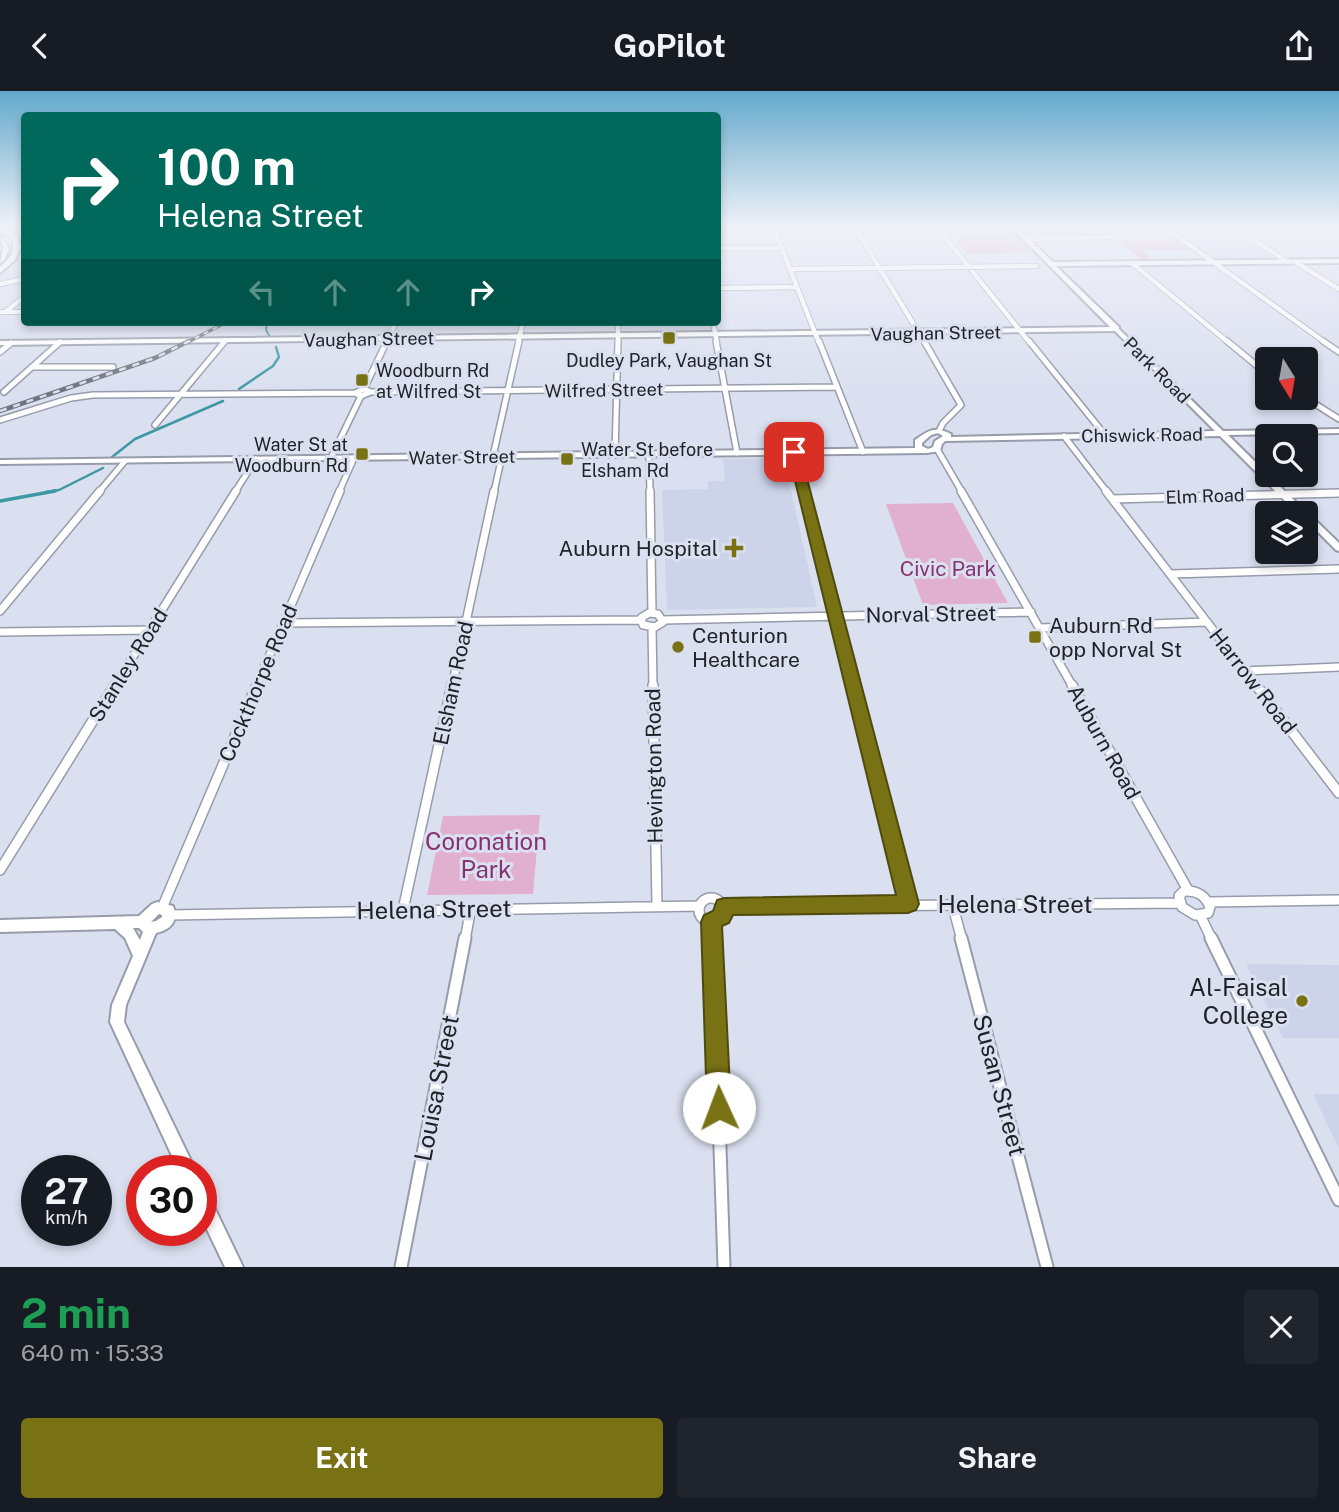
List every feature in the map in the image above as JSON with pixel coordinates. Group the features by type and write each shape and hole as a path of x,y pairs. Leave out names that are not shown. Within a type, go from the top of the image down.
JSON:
{"main road":[{"name":"Park Road","path":"1068,281 1116,330"},
{"name":"Vaughan Street","path":"0,343 1116,330"}],"street":[{"path":"795,281 863,452"},
{"path":"888,281 961,403 939,431"},
{"path":"979,281 1105,435"},
{"path":"1154,281 1255,364"},
{"path":"1239,281 1339,352"},
{"path":"721,288 797,287"},
{"path":"3,312 21,299"},
{"path":"3,312 21,312"},
{"path":"331,458 358,394 364,389 394,326"},
{"name":"Elsham Road","path":"403,910 466,621 498,456 507,391 522,326"},
{"path":"615,455 618,326"},
{"path":"714,326 737,453"},
{"name":"Park Road","path":"1116,330 1290,501"},
{"path":"155,425 225,341"},
{"path":"4,392 60,342"},
{"path":"0,352 11,343"},
{"path":"32,367 113,367"},
{"name":"Wilfred Street","path":"358,394 838,387"},
{"path":"364,389 370,393"},
{"path":"0,420 81,396 358,394"},
{"path":"1318,406 1339,419"},
{"path":"923,450 918,447 918,442 929,433 939,431 948,435 939,443 937,449"},
{"name":"Chiswick Road","path":"945,439 1339,431"},
{"name":"Harrow Road","path":"1064,436 1339,793"},
{"name":"Water Street","path":"0,462 937,449"},
{"name":"Auburn Road","path":"937,449 1188,890"},
{"path":"794,452 908,904"},
{"path":"649,454 652,613"},
{"name":"Cockthorpe Road","path":"166,911 354,458"},
{"name":"Stanley Road","path":"0,870 256,459"},
{"path":"0,611 125,461"},
{"name":"Elm Road","path":"1112,499 1339,493"},
{"name":"Park Road","path":"1318,528 1339,548"},
{"path":"1171,574 1339,569"},
{"name":"Norval Street","path":"663,620 1031,612"},
{"path":"284,624 640,620 652,613 659,614 663,620 659,626 652,627 643,625 640,620"},
{"path":"1040,628 1206,622"},
{"name":"Hevington Road","path":"652,627 657,905"},
{"path":"0,632 150,630"},
{"path":"1245,671 1339,667"},
{"path":"1209,902 1210,910 1200,915 1190,913 1180,903 1179,896 1188,890 1197,892 1209,902 1339,900"},
{"path":"711,899 719,901 724,907 722,917 712,922 701,917 699,906 711,899"},
{"name":"Susan Street","path":"952,903 1047,1267"},
{"name":"Helena Street","path":"724,907 1180,903"},
{"name":"Helena Street","path":"166,911 699,906"},
{"name":"Louisa Street","path":"401,1267 471,908"},
{"path":"166,911 148,914 140,956 119,1005 117,1022 180,1155"},
{"path":"1200,915 1339,1200"},
{"path":"712,922 724,1267"},
{"path":"119,924 130,934 140,956"},
{"path":"0,926 147,925"},
{"path":"217,1231 234,1267"}],"shaded area":[{"name":"Auburn Hospital","path":"723,459 784,459 817,607 667,610 662,490 708,489 708,481 725,481"},
{"name":"Al-Faisal College","path":"1246,964 1339,965 1339,1038 1283,1038"},
{"path":"1313,1094 1339,1094 1339,1149"}],"green space":[{"name":"Civic Park","path":"953,503 1008,603 923,605 886,504"},
{"name":"Coronation Park","path":"540,815 533,894 427,895 443,816"}],"waterway":[{"path":"266,326 270,337"},
{"path":"239,389 273,366 279,357 276,347"},
{"path":"112,457 135,439 223,401"},
{"path":"46,492 59,490 103,468"},
{"path":"0,501 55,491"}],"railway":[{"path":"186,343 219,326"},
{"path":"0,411 155,358 189,341"}],"place":[{"name":"Dudley Park, Vaughan St","path":"669,338"},
{"name":"Woodburn Rd at Wilfred St","path":"362,380"},
{"name":"Water St at Woodburn Rd","path":"362,454"},
{"name":"Water St before Elsham Rd","path":"567,459"},
{"name":"Auburn Hospital","path":"734,548"},
{"name":"Auburn Rd opp Norval St","path":"1035,637"},
{"name":"Centurion Healthcare","path":"678,647"},
{"name":"Al-Faisal College","path":"1302,1001"}],"route":[{"path":"719,1108 712,922 722,917 724,907 908,904 794,452"}]}
